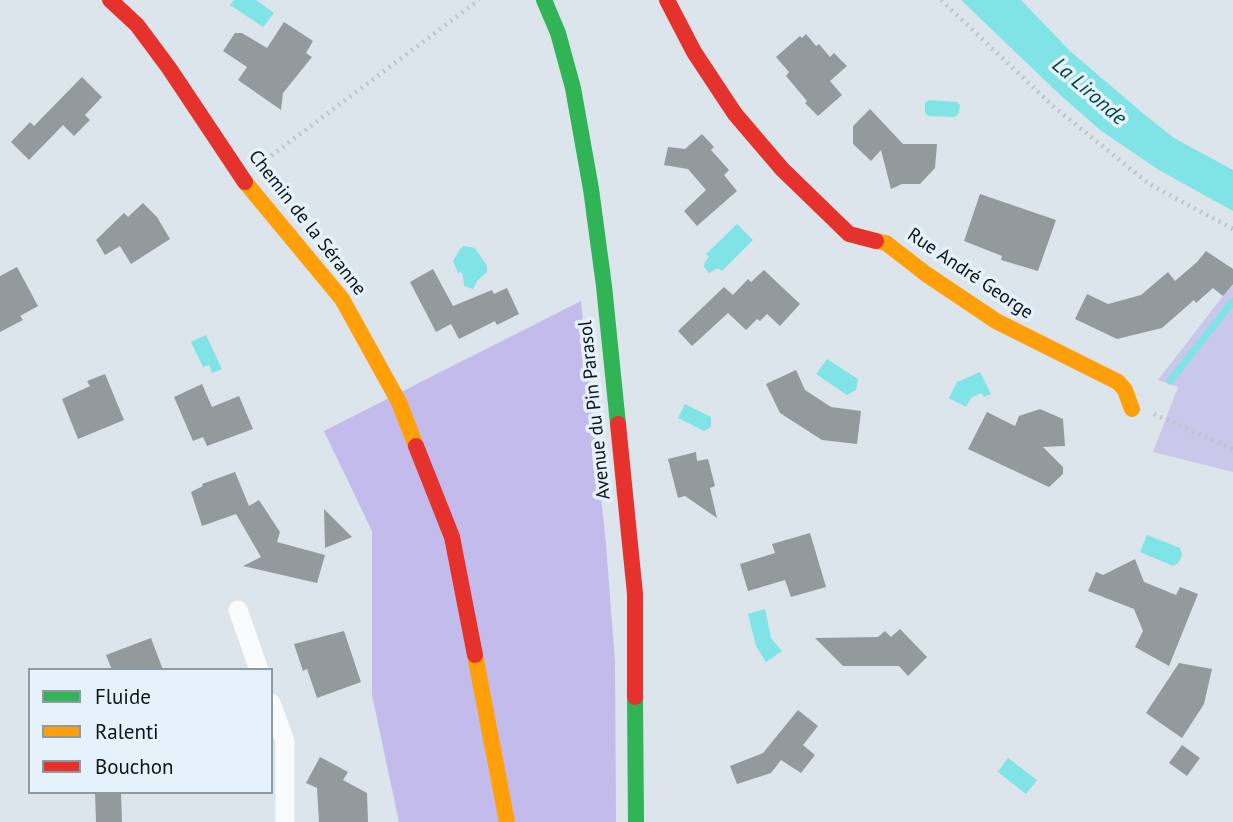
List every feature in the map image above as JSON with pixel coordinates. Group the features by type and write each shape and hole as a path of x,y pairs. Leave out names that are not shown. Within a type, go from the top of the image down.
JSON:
{"street":[{"name":"Chemin de la Séranne","path":"110,0 137,25 254,195 342,299 399,402 452,537 507,822"},
{"name":"Avenue du Pin Parasol","path":"544,0 558,33 573,88 591,189 604,286 635,594 636,822"},
{"name":"Rue André George","path":"667,0 694,52 735,114 782,169 849,234 886,243 926,274 996,321 1118,382 1125,390 1132,409"},
{"path":"238,610 258,668"},
{"path":"273,708 285,741 285,822"}],"path":[{"path":"242,177 479,0"},
{"path":"941,0 1053,106 1149,184 1233,229"},
{"path":"1132,409 1160,415 1233,449"}],"shaded area":[{"path":"1233,283 1233,472 1153,452 1178,387 1158,380"},
{"path":"581,301 615,662 616,822 399,822 372,695 372,531 324,431"}],"water":[{"path":"234,0 256,0 274,13 263,27 230,5"},
{"name":"La Lironde","path":"961,0 1021,0 1070,51 1145,115 1174,138 1233,170 1233,211 1159,170 1100,130"},
{"path":"929,100 957,102 960,105 959,113 955,117 928,116 925,103"},
{"path":"737,224 753,240 722,271 718,268 709,273 704,267 709,257 706,254"},
{"path":"464,246 475,248 487,266 487,272 473,289 464,286 463,275 458,273 453,261"},
{"path":"206,335 222,369 212,373 209,365 203,367 191,342"},
{"path":"827,359 858,379 856,390 847,395 816,374"},
{"path":"980,372 991,394 984,397 981,393 971,398 966,407 949,398 957,382"},
{"path":"685,404 711,417 711,427 704,431 678,418"},
{"path":"1147,535 1180,548 1182,556 1178,563 1173,566 1140,552"},
{"path":"765,609 771,638 782,651 766,662 756,646 748,614"},
{"path":"1008,758 1037,780 1026,794 998,772"}],"building":[{"path":"284,22 313,41 306,53 312,57 283,93 281,110 238,80 247,67 223,51 235,33 242,33 267,48"},
{"path":"806,34 830,57 834,53 847,66 830,81 842,95 818,116 805,103 807,101 786,76 789,72 776,57"},
{"path":"82,77 102,97 85,115 90,120 74,136 63,125 29,160 11,142 30,122 34,126"},
{"path":"870,109 903,144 937,144 935,168 920,184 902,184 891,189 881,150 871,161 853,144 853,126"},
{"path":"702,134 714,147 711,150 729,170 724,175 737,191 697,226 684,211 706,190 688,169 664,165 668,147 685,149"},
{"path":"980,194 1056,220 1038,271 1001,260 1002,256 964,241"},
{"path":"143,203 157,217 170,239 131,264 120,246 105,255 96,240 124,213 128,217"},
{"path":"1206,251 1233,269 1233,284 1223,296 1213,288 1196,303 1194,300 1162,328 1117,339 1075,319 1087,294 1108,304 1141,295 1168,272 1175,281"},
{"path":"17,267 38,306 20,316 23,320 0,332 0,276"},
{"path":"433,269 453,306 492,290 494,294 507,288 519,314 497,325 495,321 459,339 451,324 436,332 410,282"},
{"path":"764,270 800,304 780,326 767,314 746,330 728,313 692,346 678,331 724,287 733,295 748,279 751,282"},
{"path":"796,370 805,390 831,407 861,411 857,444 822,440 780,413 766,384"},
{"path":"105,374 124,420 78,439 62,399 90,386 87,381"},
{"path":"202,384 212,407 239,396 253,429 207,446 203,437 193,441 174,397"},
{"path":"1040,409 1063,419 1065,446 1043,447 1063,467 1063,474 1049,487 968,449 987,412 1015,426 1019,416"},
{"path":"696,452 697,461 708,459 715,486 710,488 717,518 685,496 678,498 668,459"},
{"path":"235,472 249,506 259,500 280,532 277,542 325,555 317,583 243,566 261,557 236,514 202,526 191,492 203,486 202,484"},
{"path":"324,509 352,537 325,548"},
{"path":"810,533 826,587 791,597 785,580 748,591 740,564 775,553 772,544"},
{"path":"1135,559 1144,582 1176,595 1180,587 1198,594 1169,666 1135,647 1143,631 1134,609 1088,591 1096,572 1103,575"},
{"path":"900,629 927,657 908,676 899,666 843,666 815,638 878,637 885,631 891,637"},
{"path":"344,631 361,682 317,698 307,669 303,671 294,644"},
{"path":"151,638 162,668 111,668 106,655"},
{"path":"1179,663 1212,669 1204,704 1182,738 1146,713"},
{"path":"798,710 818,726 803,745 815,755 801,773 781,760 771,773 737,784 730,766 763,753"},
{"path":"1182,745 1200,758 1187,776 1169,763"},
{"path":"320,757 348,772 343,780 367,793 368,822 319,822 317,788 306,783"},
{"path":"95,794 121,794 122,822 96,822"}],"waterway":[{"path":"1170,381 1233,301"}],"traffic: fast":[{"path":"544,0 558,33 573,88 591,189 618,424"},
{"path":"635,697 636,822"}],"traffic: slow":[{"path":"245,182 342,299 399,402 416,446"},
{"path":"876,241 886,243 926,274 996,321 1118,382 1125,390 1132,409"},
{"path":"475,655 507,822"}],"traffic: jam":[{"path":"110,0 137,25 169,68 245,182"},
{"path":"667,0 694,52 735,114 782,169 849,234 876,241"},
{"path":"618,424 635,594 635,697"},
{"path":"416,446 452,537 475,655"}]}
